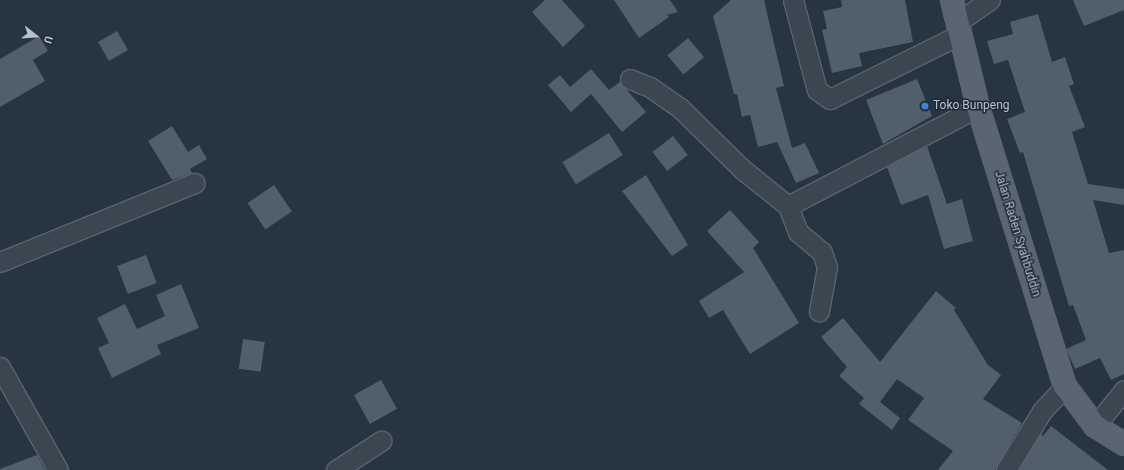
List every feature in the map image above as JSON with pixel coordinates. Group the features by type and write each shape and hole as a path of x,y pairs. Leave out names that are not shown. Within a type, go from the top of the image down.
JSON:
{"main road":[{"name":"Jalan Raden Syahbuddin","path":"952,0 978,107 1064,386 1096,426 1124,444"}],"street":[{"path":"793,0 817,90 830,99 960,28 990,0"},
{"path":"630,79 650,87 680,108 742,169 788,206 798,232 822,252 827,267 819,311"},
{"path":"788,206 978,107"},
{"path":"0,262 194,183"},
{"path":"0,367 58,470"},
{"path":"1006,470 1042,411 1064,386"},
{"path":"1096,426 1124,390"},
{"path":"336,470 381,441"}],"building":[{"path":"545,0 562,0 585,26 563,47 532,12"},
{"path":"614,0 670,0 678,12 667,15 669,17 639,38"},
{"path":"731,0 764,0 784,86 776,88 792,148 805,143 819,173 796,183 777,142 758,147 750,115 742,117 737,94 734,94 713,16"},
{"path":"841,0 905,0 913,42 859,53 862,66 832,73 822,30 827,29 823,11 842,7"},
{"path":"1073,0 1124,0 1124,10 1084,26"},
{"path":"1038,14 1052,62 1065,57 1074,84 1069,86 1085,127 1072,132 1088,184 1124,189 1124,205 1093,200 1109,253 1124,250 1124,374 1111,380 1100,358 1075,369 1066,349 1086,340 1073,305 1069,306 1023,152 1020,153 1007,119 1025,112 1008,60 994,64 987,41 1013,34 1010,22"},
{"path":"117,31 128,50 109,61 98,42"},
{"path":"39,36 48,51 33,60 45,81 0,107 0,59"},
{"path":"688,38 704,57 683,75 667,55"},
{"path":"591,69 609,90 620,82 646,112 622,132 591,94 571,112 548,85 560,75 570,87"},
{"path":"917,79 932,116 883,144 866,100"},
{"path":"172,126 188,152 199,145 207,159 190,169 192,173 172,180 148,141"},
{"path":"609,133 623,155 576,184 562,162"},
{"path":"673,136 688,155 667,171 653,152"},
{"path":"927,146 947,204 962,199 973,241 944,249 928,195 901,205 887,167"},
{"path":"646,175 688,245 672,256 622,191"},
{"path":"274,185 292,212 265,229 247,203"},
{"path":"730,210 759,242 753,248 799,323 750,354 723,310 709,318 699,301 744,272 707,231"},
{"path":"146,255 157,283 128,294 117,266"},
{"path":"181,284 199,328 157,345 161,354 112,378 98,348 109,343 97,318 125,304 137,329 165,316 156,295"},
{"path":"936,291 956,308 954,310 988,365 1001,375 983,399 1022,423 995,470 938,470 953,451 908,420 924,398 897,379 880,402 900,418 892,430 859,404 864,398 839,376 847,367 821,337 843,318 880,362"},
{"path":"243,339 265,342 261,372 239,369"},
{"path":"381,380 397,409 370,424 354,395"},
{"path":"1051,426 1108,470 1019,470 1041,434 1043,436"},
{"path":"37,455 45,470 0,470 0,469"}],"place":[{"name":"Toko Bunpeng","path":"925,106"}]}
